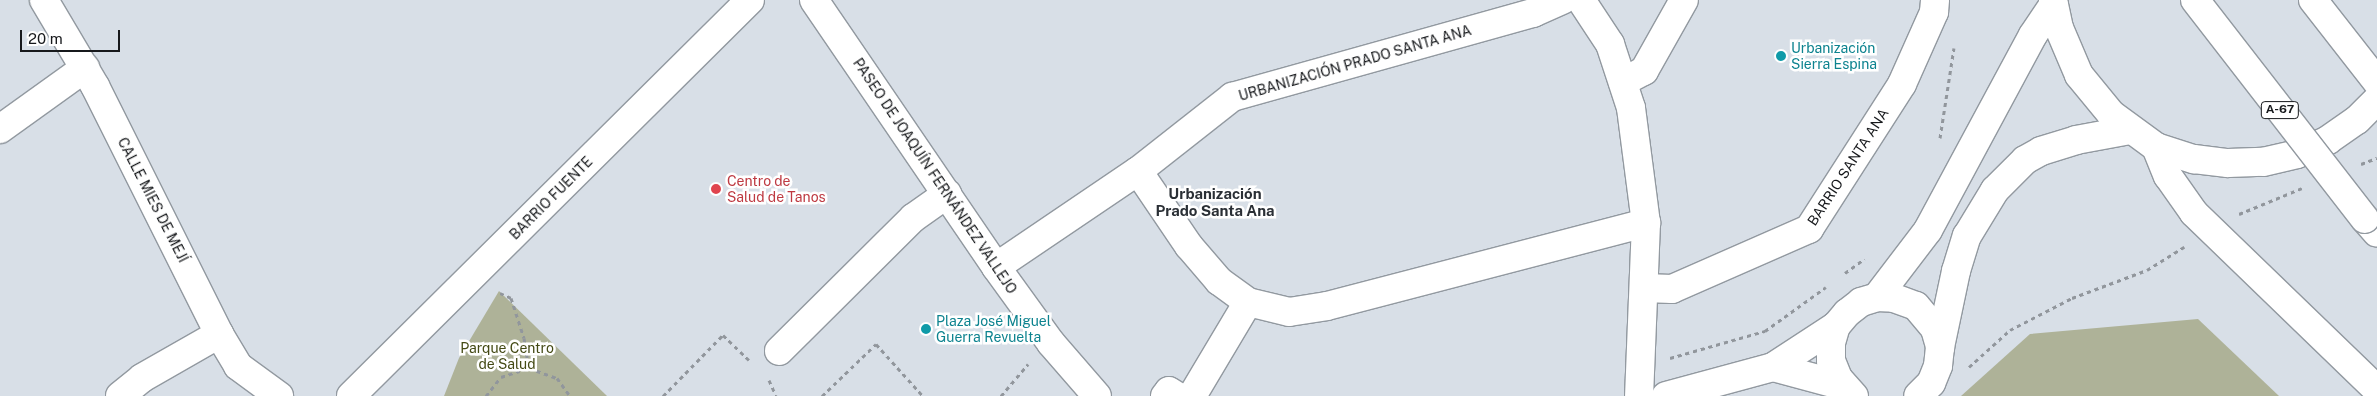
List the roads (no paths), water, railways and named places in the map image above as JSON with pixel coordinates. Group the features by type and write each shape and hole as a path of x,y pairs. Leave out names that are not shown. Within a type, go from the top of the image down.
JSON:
{"main road":[{"name":"CALLE MIES DE MEJÍ","path":"44,0 85,68 219,334 238,366 279,396"},
{"name":"BARRIO FUENTE","path":"351,396 750,0"},
{"name":"PASEO DE JOAQUÍN FERNÁNDEZ VALLEJO","path":"814,0 996,267 1051,342 1097,396"},
{"name":"URBANIZACIÓN PRADO SANTA ANA","path":"996,267 1138,171 1232,97 1533,13 1562,0"},
{"path":"1580,0 1610,44 1631,108 1646,224 1640,396"},
{"path":"1623,82 1644,70 1684,0"},
{"name":"BARRIO SANTA ANA","path":"1644,288 1672,289 1809,228 1902,84 1934,12 1935,0"},
{"name":"A-67","path":"2195,0 2371,226"},
{"path":"2312,0 2377,82"},
{"path":"2053,2 2059,28 2079,74 2094,95 2130,130 2156,147 2220,162 2263,162 2297,154 2328,140 2357,120 2377,100"},
{"path":"1666,396 1773,368 1836,326 1854,308 1877,297 1928,230 2033,35 2053,2"},
{"path":"0,128 85,68"},
{"path":"1925,392 1938,366 1940,347 1956,271 1967,236 1995,190 2025,160 2041,151 2076,140 2130,130"},
{"path":"2156,147 2178,193 2200,219 2377,390"},
{"path":"1138,171 1205,267 1219,281 1248,302 1289,312 1306,311 1646,224"},
{"path":"779,351 913,218 947,194"},
{"path":"1877,297 1894,298 1916,306 1935,329 1940,347"},
{"path":"1192,396 1248,302"},
{"path":"1836,326 1831,343 1831,361 1849,391"},
{"path":"120,396 142,378 219,334"},
{"path":"1773,368 1849,391"},
{"path":"1165,396 1169,391 1177,396"}],"place":[{"name":"Urbanización Sierra Espina","path":"1781,56"},
{"name":"Centro de Salud de Tanos","path":"716,189"},
{"name":"Plaza José Miguel Guerra Revuelta","path":"926,329"}],"district":[{"name":"Urbanización Prado Santa Ana","path":"1215,202"}],"park label":[{"name":"Parque Centro de Salud","path":"507,356"}]}
